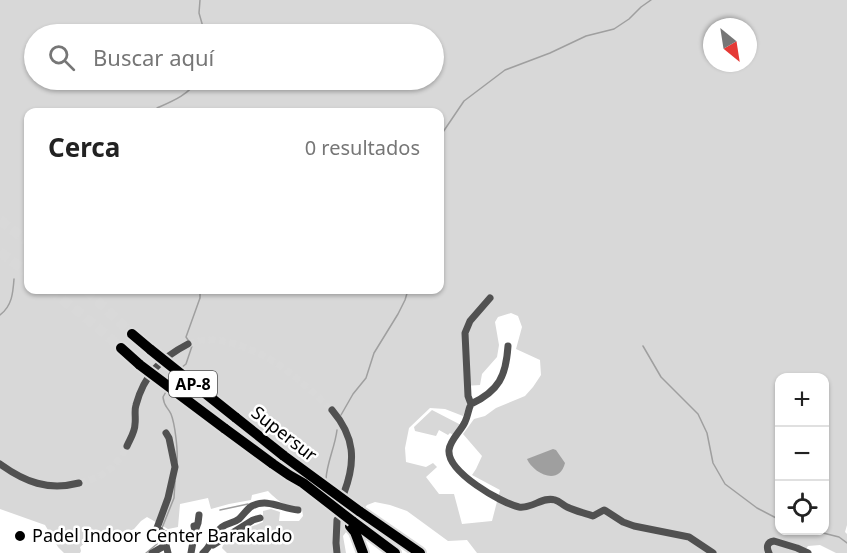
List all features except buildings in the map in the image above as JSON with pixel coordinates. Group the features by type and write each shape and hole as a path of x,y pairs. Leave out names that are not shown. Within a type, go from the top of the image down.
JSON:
{"highway":[{"name":"Supersur","path":"132,334 284,456 420,553"},
{"name":"Supersur","path":"121,348 289,475 300,487 351,523"},
{"name":"AP-8","path":"351,523 363,553"},
{"name":"AP-8","path":"351,523 395,553"}],"street":[{"path":"471,405 468,396 465,333 470,321 490,298"},
{"path":"127,446 135,427 135,406 148,376 172,352 188,344"},
{"path":"508,346 505,372 484,399 469,407 466,419 449,450 451,458 461,473 475,486 513,505 528,507 549,499 593,516 604,510 633,526 649,531 689,537 713,553"},
{"path":"332,410 344,427 351,447 351,471 344,493"},
{"path":"166,433 175,467 168,498 157,528 168,535 166,545 168,553"},
{"path":"0,464 27,480 44,485 80,483"},
{"path":"208,551 222,527 237,521 249,508 273,504 298,510"},
{"path":"190,553 198,515"},
{"path":"208,551 253,520 260,518"},
{"path":"337,520 337,553"},
{"path":"768,553 768,544 774,541 808,553"},
{"path":"152,553 166,545"}],"shaded area":[{"path":"0,0 847,0 847,525 845,532 847,534 847,553 836,553 820,545 808,546 803,553 477,553 467,540 448,541 407,511 375,502 367,505 343,536 346,553 227,553 222,548 224,544 240,532 263,522 263,511 271,509 280,512 279,521 299,521 303,516 302,509 283,504 268,491 252,495 251,500 211,509 208,498 180,504 178,527 168,529 147,517 134,529 123,534 87,541 80,547 80,553 64,553 45,525 0,509","holes":["511,313 518,316 522,327 516,349 540,360 541,375 525,396 474,419 463,434 482,456 472,475 500,490 492,521 462,524 454,494 439,494 426,477 437,467 433,463 426,467 406,462 405,448 409,428 430,408 445,409 463,416 468,404 465,386 480,385 482,374 497,357 499,345 495,322 498,317"]},
{"path":"432,410 461,425 455,436 439,430 436,436 415,431 414,427"},
{"path":"553,449 565,463 562,470 552,476 540,473 527,459"}],"waterway":[{"path":"200,0 199,13 202,24"},
{"path":"444,131 464,101 505,70 586,36 614,29 651,0"},
{"path":"157,108 189,90"},
{"path":"0,315 9,303 14,279"},
{"path":"181,368 186,364 192,346 186,337 200,294"},
{"path":"341,415 353,394 366,378 374,353 398,314 407,294"},
{"path":"643,346 661,377 698,414 707,433 713,463 725,484 757,508 775,517"},
{"path":"167,390 163,397 174,424 177,462"},
{"path":"326,479 337,430"},
{"path":"162,528 174,498 175,481"},
{"path":"220,510 248,504"},
{"path":"829,534 839,537 847,543"},
{"path":"146,553 157,544 160,536"}],"tunnel":[{"path":"0,220 24,239"},
{"path":"0,252 24,270"},
{"path":"55,294 121,348"},
{"path":"90,294 132,334"},
{"path":"188,344 201,340 214,340 251,350 289,372 332,410"},
{"path":"79,483 108,471 118,461 127,446"}],"place":[{"name":"Padel Indoor Center Barakaldo","path":"20,536"}]}
